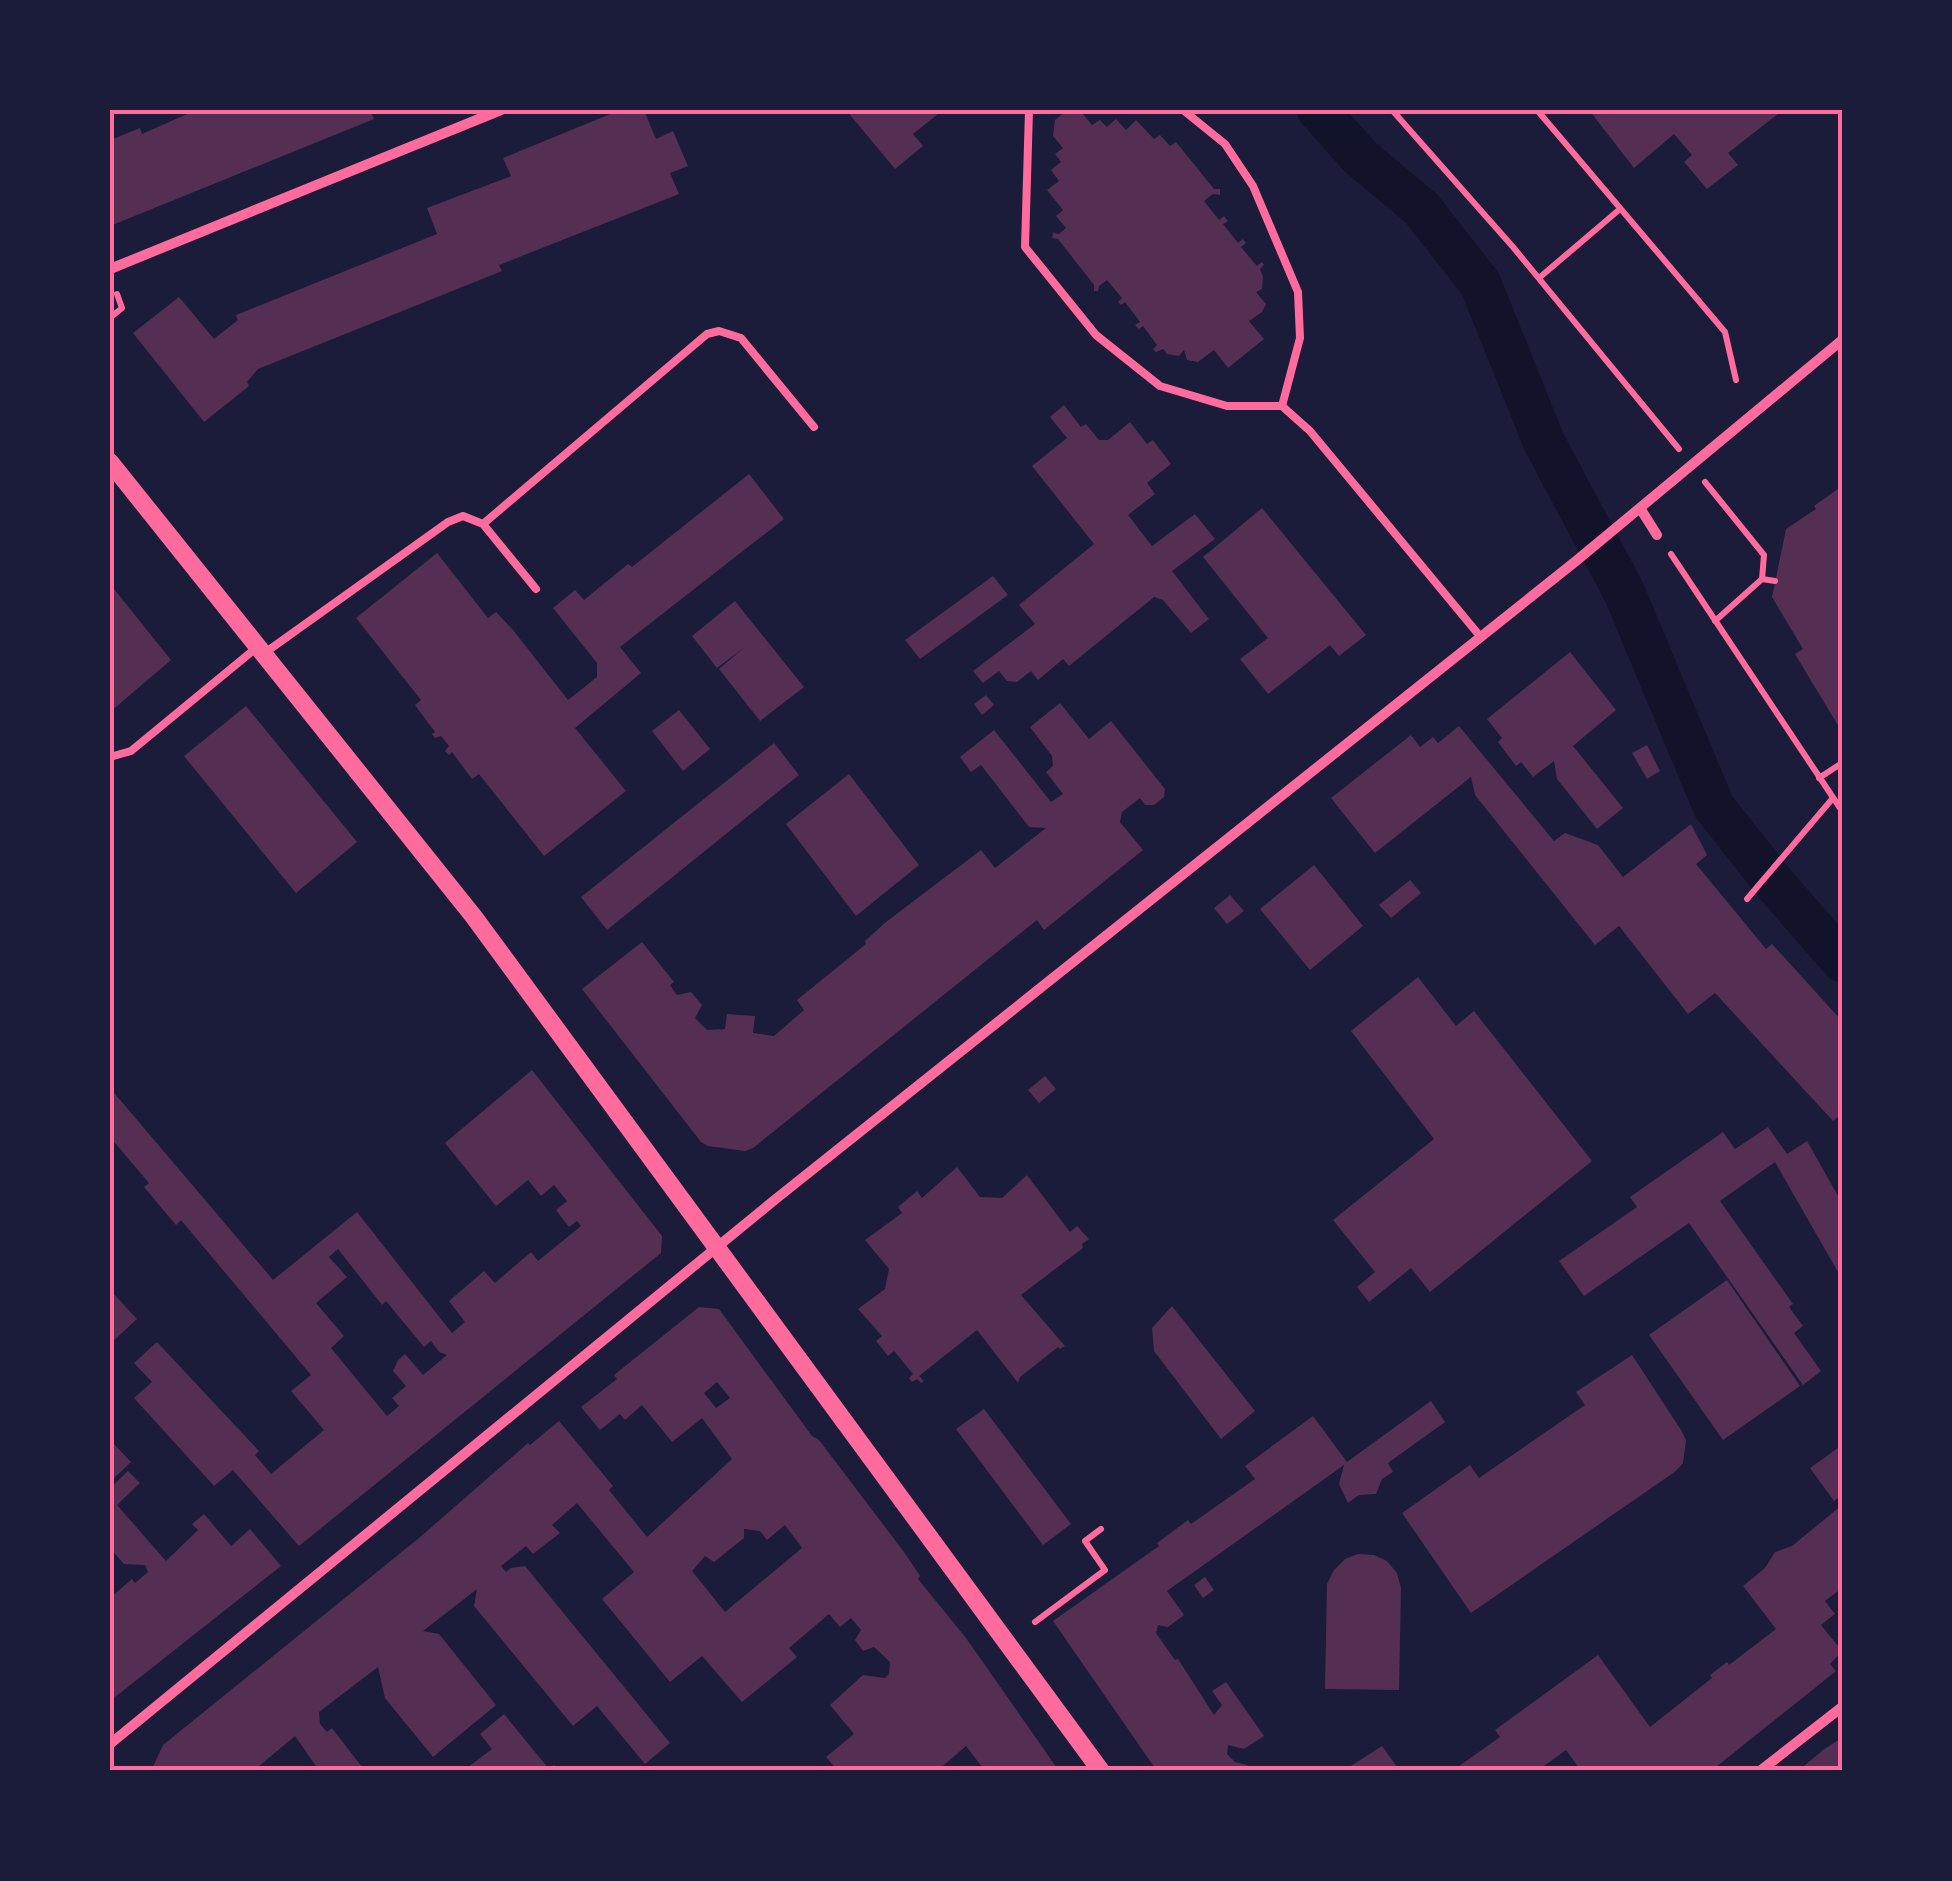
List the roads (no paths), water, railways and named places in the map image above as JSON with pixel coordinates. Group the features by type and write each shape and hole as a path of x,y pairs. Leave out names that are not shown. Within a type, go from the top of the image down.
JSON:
{"street":[{"path":"110,269 501,110"},
{"path":"110,1744 956,1053 1576,561 1842,340"},
{"path":"110,462 474,917 1101,1771"},
{"path":"1640,508 1657,534"},
{"path":"1760,1771 1842,1707"}],"lane":[{"path":"1029,110 1025,246 1096,334 1160,386 1227,406 1282,406 1310,431 1480,635"},
{"path":"1183,110 1225,144 1253,186 1298,292 1300,338 1282,406"},
{"path":"483,524 707,334 718,331 741,338 814,427"},
{"path":"110,756 131,751 259,652 448,522 464,516 483,524 536,589"}],"waterway":[{"path":"1318,110 1360,157 1421,208 1480,283 1544,442 1624,592 1714,807 1842,961"}]}
